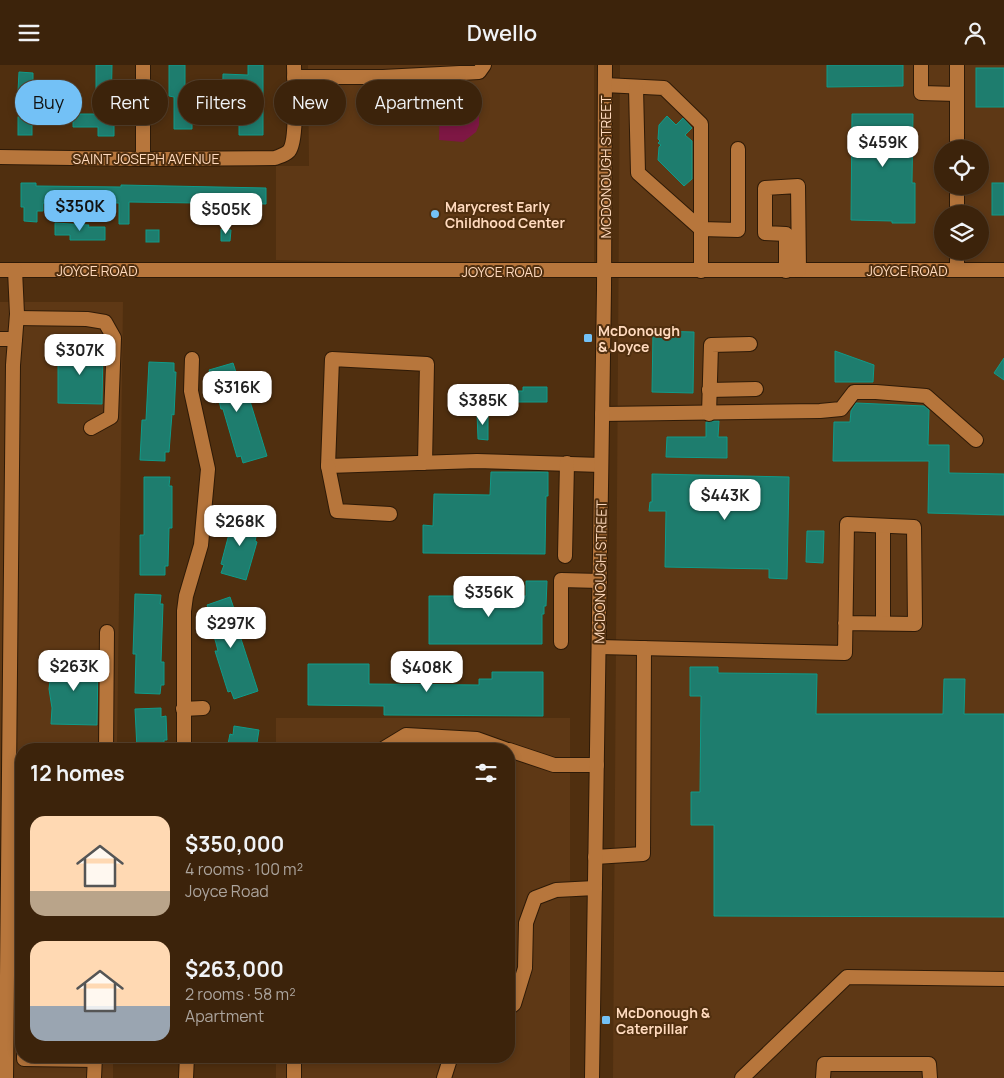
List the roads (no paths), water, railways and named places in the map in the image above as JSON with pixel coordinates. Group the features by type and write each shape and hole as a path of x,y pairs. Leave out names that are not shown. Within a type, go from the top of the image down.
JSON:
{"street":[{"path":"143,65 143,159"},
{"name":"MCDONOUGH STREET","path":"592,1078 602,465 605,65"},
{"path":"921,65 921,93 957,94"},
{"path":"957,65 957,140"},
{"path":"294,71 383,71 480,67"},
{"name":"SAINT JOSEPH AVENUE","path":"0,157 275,158 284,155 290,150 294,134 294,71"},
{"path":"605,85 664,88 701,124 701,271"},
{"path":"636,88 638,173 701,229 738,229 738,149"},
{"path":"793,234 793,271"},
{"path":"957,260 957,270"},
{"name":"JOYCE ROAD","path":"0,269 1004,270"},
{"path":"6,1078 4,698 13,365 17,318 16,270"},
{"path":"17,318 87,319 106,322 114,338 111,417 91,428"},
{"path":"0,339 16,339"},
{"path":"709,414 711,345 750,344"},
{"path":"184,743 184,611 186,596 202,545 208,469 191,391 192,359"},
{"path":"390,514 337,511 328,466 332,359 427,364 425,463"},
{"path":"710,390 756,389"},
{"path":"602,414 820,411 841,409 854,392 876,391 926,396 976,440"},
{"path":"328,466 478,461 602,465"},
{"path":"564,555 567,463"},
{"path":"599,647 845,653 847,524 914,527 915,624 846,623"},
{"path":"883,526 883,623"},
{"path":"560,642 561,580 600,581"},
{"path":"106,743 107,632"},
{"path":"596,857 643,854 644,648"},
{"path":"183,709 204,708"},
{"path":"393,743 406,735 476,739 488,743"},
{"path":"515,752 554,765 597,765"},
{"path":"515,1001 525,968 526,923 535,899 556,890 595,888"},
{"path":"742,1078 847,977 1004,979"},
{"path":"94,1078 95,1063"},
{"path":"186,1078 187,1063"},
{"path":"294,1063 294,1078"},
{"path":"444,1078 449,1063"},
{"path":"823,1078 824,1064 929,1064 930,1078"}],"place":[{"name":"Marycrest Early Childhood Center","path":"435,214"},
{"name":"McDonough & Joyce","path":"588,338"},
{"name":"McDonough & Caterpillar","path":"606,1020"}]}
